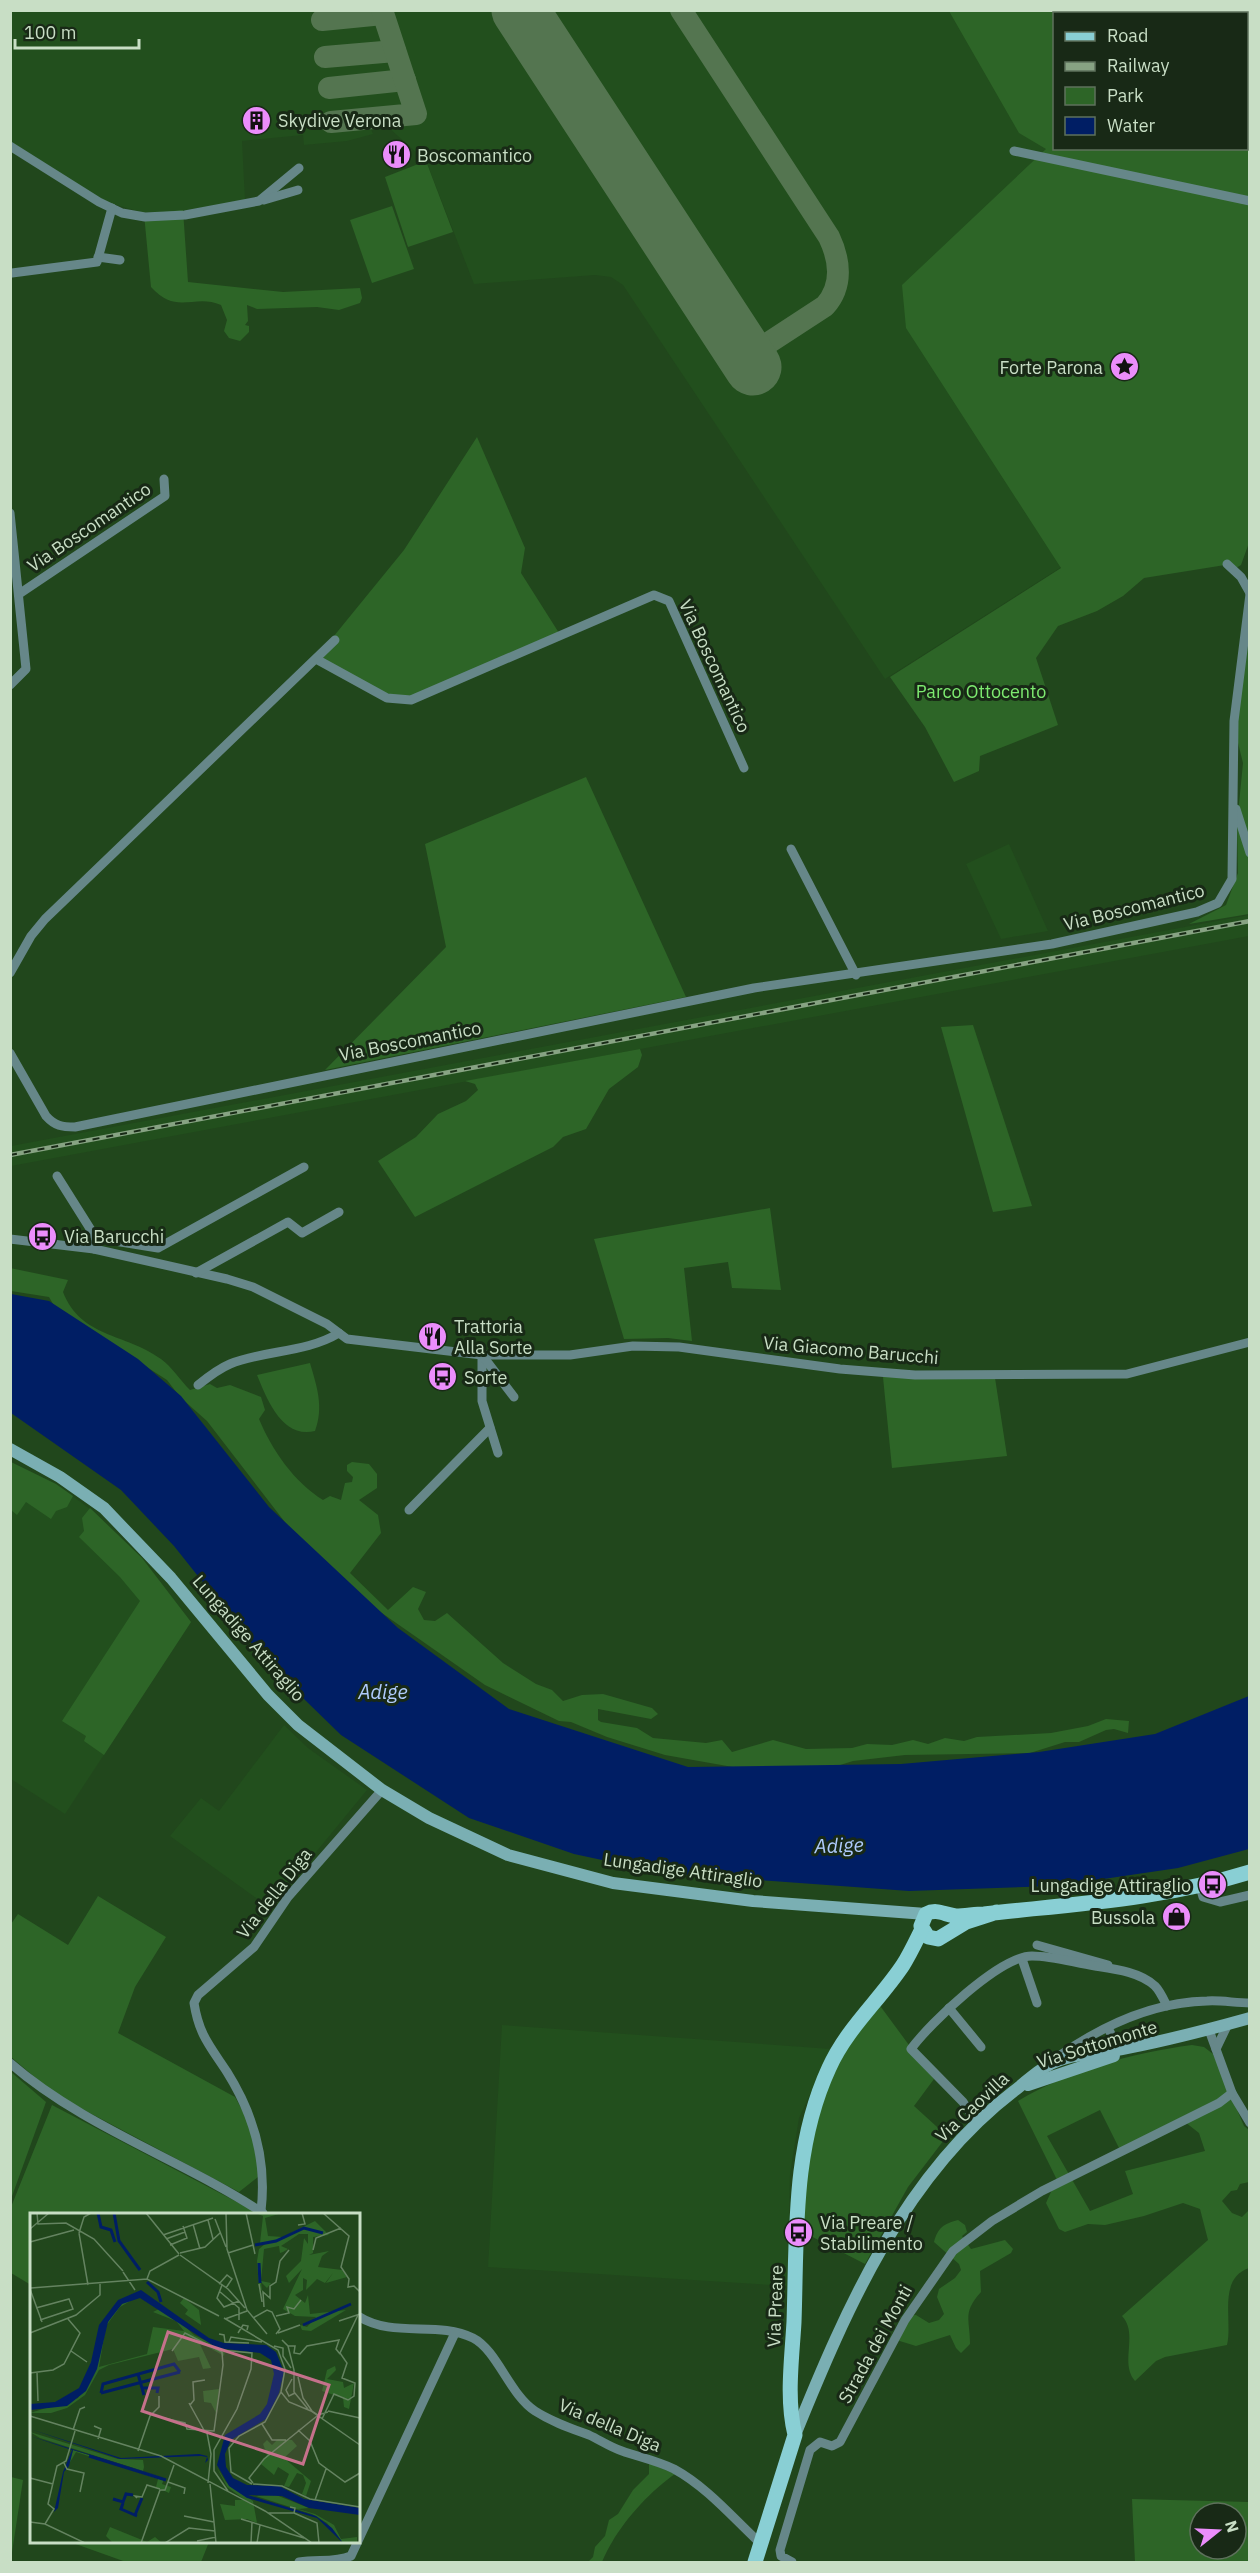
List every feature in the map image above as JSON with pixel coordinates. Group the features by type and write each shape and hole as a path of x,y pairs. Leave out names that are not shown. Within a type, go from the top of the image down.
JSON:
{"main road":[{"name":"Lungadige Attiraglio","path":"932,1926 959,1916 1121,1900 1200,1886 1249,1874"},
{"name":"Lungadige Attiraglio","path":"932,1926 966,1922 997,1912"},
{"name":"Via Preare","path":"755,2562 795,2435 791,2418 793,2349 799,2180 804,2138 818,2093 840,2045 932,1926"}],"street":[{"path":"10,146 112,208 145,217 185,215 258,201 298,190"},
{"path":"1014,151 1250,201"},
{"path":"258,201 299,168"},
{"path":"12,273 97,262 112,208"},
{"path":"98,257 120,260"},
{"name":"Via Boscomantico","path":"19,594 165,496 164,479"},
{"name":"Via Boscomantico","path":"10,513 26,669 10,685"},
{"path":"1227,564 1241,577 1250,594"},
{"name":"Via Boscomantico","path":"10,1053 52,1123 63,1127 75,1126 732,993 1052,944 1197,912 1218,903 1232,879 1234,721 1250,594"},
{"name":"Via Boscomantico","path":"316,659 387,698 411,700 654,595 662,596 669,601 744,768"},
{"path":"10,973 31,936 45,919 335,640"},
{"path":"1234,807 1239,813 1250,853"},
{"path":"791,849 856,975"},
{"path":"96,1238 158,1248 304,1167"},
{"path":"57,1176 96,1238 94,1249"},
{"path":"196,1273 288,1222 302,1233 339,1212"},
{"name":"Via Giacomo Barucchi","path":"10,1239 94,1249 253,1287 327,1324 347,1339 482,1355 570,1355 633,1346 679,1347 840,1369 915,1375 1126,1374 1250,1342"},
{"path":"198,1385 231,1364 328,1340 339,1333"},
{"path":"482,1355 514,1397"},
{"path":"482,1355 482,1401 498,1454"},
{"path":"409,1510 490,1428"},
{"name":"Lungadige Attiraglio","path":"10,1449 60,1477 104,1508 171,1578 268,1695 298,1725 382,1790 429,1818 508,1855 613,1883 753,1901 893,1910 932,1926"},
{"name":"Via della Diga","path":"10,2063 36,2084 90,2118 263,2213 262,2166 256,2131 228,2073 203,2038 194,2003 198,1995 254,1947 288,1897 382,1790"},
{"path":"1200,1886 1203,1897 1221,1902 1250,1895"},
{"path":"1037,1945 1103,1962 1115,1970"},
{"path":"976,2122 963,2102 911,2049 949,2008 991,1975 1031,1956 1128,1972 1155,1986 1167,2006"},
{"path":"1022,1959 1037,2003"},
{"name":"Via Caovilla","path":"795,2435 870,2269 907,2207 946,2153 976,2122 1047,2065 1108,2028 1167,2006 1208,2001 1250,2002"},
{"path":"949,2008 981,2047"},
{"name":"Via Sottomonte","path":"1047,2065 1077,2055 1119,2050 1209,2030 1250,2018"},
{"path":"1216,2049 1228,2024"},
{"path":"1108,2028 1119,2050"},
{"path":"1209,2030 1232,2093 1250,2123"},
{"name":"Via Sottomonte","path":"1016,2090 1058,2073 1188,2035"},
{"name":"Strada dei Monti","path":"792,2562 781,2556 780,2550 810,2450 820,2442 832,2446 840,2442 905,2320 953,2251 992,2221 1042,2191 1219,2103 1232,2093"},
{"name":"Via della Diga","path":"360,2317 372,2325 387,2329 455,2333 474,2338 489,2350 501,2372 532,2409 560,2425 672,2469 695,2482 760,2543"},
{"path":"360,2537 455,2333"},
{"path":"300,2562 314,2559 337,2562 351,2556 357,2543"}],"shaded area":[{"path":"10,11 1068,11 1053,12 1053,150 1056,150 1063,566 885,679 623,285 611,277 595,275 474,284 426,161 389,128 371,129 373,134 347,141 304,145 303,135 242,141 245,200 175,212 141,212 106,202 11,142"},
{"path":"1009,844 1048,931 1001,939 966,864"},
{"path":"1249,915 1249,936 11,1166 11,1146"},
{"path":"10,1462 56,1484 94,1512 142,1558 191,1622 65,1814 11,1779"},
{"path":"284,1725 308,1748 367,1790 270,1908 170,1836 201,1798 219,1811"},
{"path":"502,2025 831,2049 799,2118 790,2174 787,2286 488,2267"}],"green space":[{"name":"Parco Ottocento","path":"949,11 1249,11 1250,540 1241,565 1231,571 1225,565 1144,578 1123,596 1097,611 1058,626 1036,658 1058,725 980,756 979,771 954,782 925,727 890,677 1061,568 906,328 902,285 1046,149 1019,133"},
{"path":"426,161 453,232 408,247 385,177"},
{"path":"392,206 414,269 372,283 350,220"},
{"path":"183,210 188,282 283,292 360,288 362,298 360,303 339,310 317,307 257,309 247,305 248,321 245,325 249,326 249,332 240,341 229,338 224,331 227,320 221,305 202,301 169,300 160,296 151,287 144,214"},
{"path":"477,437 525,548 521,573 559,633 410,699 385,693 316,658 404,550"},
{"path":"1249,606 1249,914 1189,924 1226,905 1238,873 1237,824 1243,763 1238,743 1238,707"},
{"path":"586,777 686,997 325,1070 446,947 425,844"},
{"path":"973,1025 1032,1206 993,1212 941,1027"},
{"path":"640,1049 642,1055 638,1067 609,1089 586,1129 563,1137 553,1147 415,1217 378,1161 416,1137 438,1114 466,1101 478,1090 475,1084 465,1081"},
{"path":"770,1208 781,1290 732,1288 728,1262 684,1268 692,1341 668,1338 624,1339 594,1239"},
{"path":"10,1268 68,1280 63,1292 71,1307 81,1318 92,1327 133,1344 161,1359 190,1390 210,1384 217,1388 230,1385 261,1397 265,1410 259,1419 270,1442 293,1475 323,1500 330,1496 341,1500 345,1483 352,1482 353,1477 347,1471 347,1465 352,1462 369,1464 377,1474 377,1488 359,1500 378,1515 381,1533 350,1573 388,1610 413,1587 426,1592 418,1609 424,1620 435,1621 447,1613 503,1663 536,1684 552,1690 563,1701 582,1695 603,1694 652,1708 658,1714 651,1719 598,1709 598,1720 601,1722 637,1728 653,1738 706,1743 722,1740 732,1752 773,1740 806,1749 852,1748 867,1744 892,1745 913,1740 928,1744 945,1738 964,1741 977,1737 1051,1733 1088,1726 1106,1719 1129,1721 1128,1733 1114,1729 1106,1730 1079,1742 1065,1742 1030,1753 905,1755 853,1761 837,1766 744,1769 665,1755 607,1737 571,1722 559,1721 485,1685 379,1611 291,1530 207,1421 180,1397 167,1380 56,1309 49,1297 11,1291"},
{"path":"310,1363 317,1389 319,1414 315,1431 303,1432 293,1429 277,1415 257,1375"},
{"path":"883,1377 995,1378 1007,1456 892,1468"},
{"path":"11,1462 56,1484 73,1496 67,1507 56,1511 51,1519 26,1502 17,1515 11,1510"},
{"path":"90,1508 142,1558 191,1622 104,1755 84,1741 86,1736 62,1721 140,1601 120,1577 79,1537 84,1531 82,1518"},
{"path":"98,1896 166,1937 135,1987 118,2033 235,2097 254,2132 258,2177 239,2192 56,2095 11,2057 11,1924 18,1914 68,1945"},
{"path":"878,2003 934,2079 914,2106 947,2136 908,2187 865,2264 801,2231 808,2160 819,2107 830,2078 842,2056"},
{"path":"1192,2045 1204,2047 1213,2054 1244,2126 1250,2131 1249,2182 1240,2184 1237,2190 1231,2191 1222,2201 1232,2213 1242,2217 1250,2209 1249,2268 1239,2273 1230,2291 1227,2345 1165,2357 1156,2361 1135,2381 1129,2366 1129,2331 1122,2316 1208,2240 1200,2209 1183,2203 1144,2216 1105,2225 1088,2224 1065,2232 1059,2229 1046,2203 1055,2183 1058,2182 1018,2101 1059,2080 1102,2064","holes":["1100,2110 1121,2152 1185,2122 1199,2133 1205,2151 1125,2171 1133,2194 1090,2211 1047,2136"]},
{"path":"11,2072 46,2102 11,2199"},
{"path":"52,2105 258,2213 30,2213 30,2284 11,2273 11,2207"},
{"path":"958,2220 965,2225 967,2232 962,2236 971,2249 1005,2240 1013,2249 1011,2253 980,2271 981,2292 971,2305 968,2316 970,2344 961,2353 950,2335 916,2346 890,2338 906,2316 916,2315 929,2323 939,2320 944,2314 937,2297 939,2289 955,2278 961,2270 959,2264 934,2242 942,2227"},
{"path":"649,2463 675,2474 653,2492 632,2514 623,2525 602,2562 588,2562 593,2557 595,2547 605,2536 609,2520 618,2514 633,2490 649,2474"},
{"path":"10,2477 23,2480 11,2559"},
{"path":"1132,2499 1210,2501 1188,2501 1188,2561 1248,2561 1249,2502 1249,2562 1135,2562"},
{"path":"73,2543 209,2543 201,2562 126,2562"}],"water":[{"name":"Adige","path":"11,1294 49,1301 138,1359 181,1396 269,1507 398,1628 509,1709 688,1767 901,1764 1039,1752 1155,1734 1249,1696 1249,1849 1178,1868 1056,1886 909,1891 663,1873 574,1854 469,1818 341,1735 268,1664 174,1546 121,1490 11,1413"}],"taxiway":[{"path":"331,122 416,114 382,10"},
{"path":"681,10 829,237 836,255 837,281 835,290 825,306 747,357"},
{"path":"322,20 383,14"},
{"path":"325,57 395,51"},
{"path":"329,88 405,80"}],"runway":[{"path":"520,10 753,367"}],"railway":[{"path":"10,1155 1250,921"}],"place":[{"name":"Skydive Verona","path":"257,120"},
{"name":"Boscomantico","path":"396,155"},
{"name":"Forte Parona","path":"1124,367"},
{"name":"Via Barucchi","path":"43,1236"},
{"name":"Trattoria Alla Sorte","path":"433,1336"},
{"name":"Sorte","path":"443,1377"},
{"name":"Lungadige Attiraglio","path":"1212,1885"},
{"name":"Bussola","path":"1176,1917"},
{"name":"Via Preare / Stabilimento","path":"799,2232"}]}
